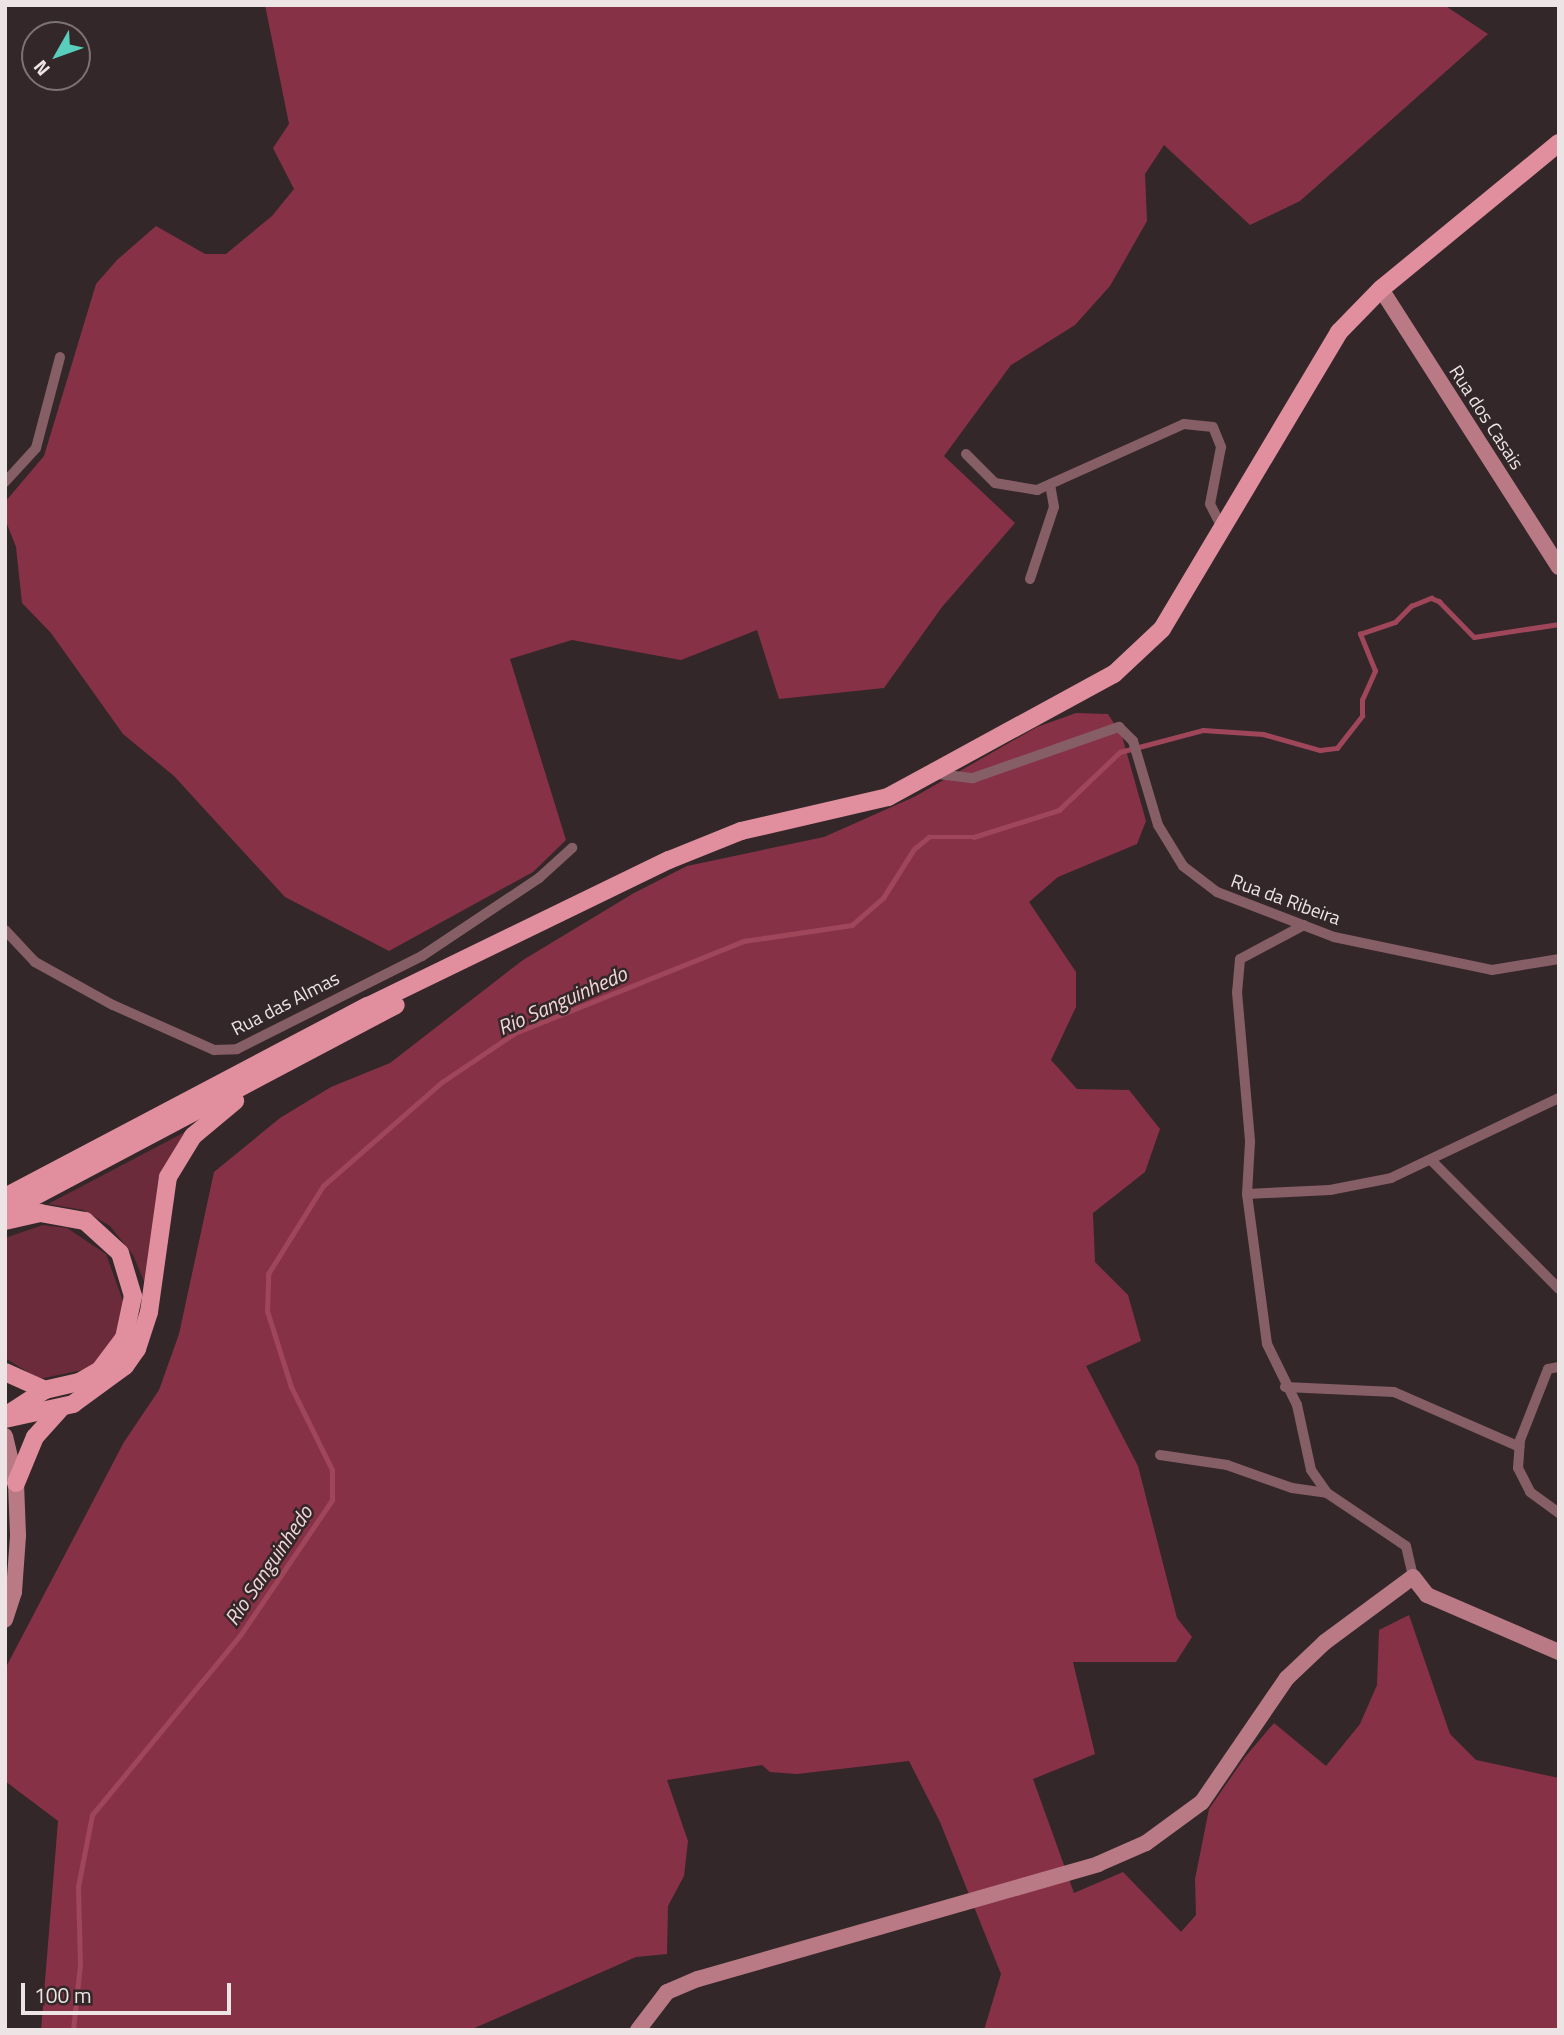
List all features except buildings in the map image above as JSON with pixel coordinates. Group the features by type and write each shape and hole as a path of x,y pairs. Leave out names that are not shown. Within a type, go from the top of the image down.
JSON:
{"main road":[{"path":"5,1197 368,1006 533,929 669,860 740,831 888,797 938,774 1114,674 1162,629 1339,332 1381,289 1559,143"},
{"path":"5,1212 326,1043 533,929"},
{"path":"5,1418 62,1407 109,1383 137,1349 149,1312 161,1202 168,1177 193,1136 225,1107 326,1043"},
{"path":"5,1221 40,1213 85,1221 106,1235 130,1275 131,1319 112,1357 79,1382 45,1390 5,1418"},
{"path":"5,1372 45,1390"},
{"path":"16,1483 35,1437 62,1407"}],"street":[{"name":"Rua dos Casais","path":"1381,289 1559,568"},
{"path":"5,482 36,448 60,357"},
{"path":"966,454 995,483 1037,490 1184,424 1213,427 1220,447 1210,504 1222,528"},
{"path":"1030,579 1054,507 1050,484"},
{"name":"Rua da Ribeira","path":"938,774 973,778 1119,727 1134,745 1157,825 1183,866 1217,892 1334,937 1492,970 1559,960"},
{"name":"Rua das Almas","path":"5,930 35,962 113,1005 214,1050 237,1049 422,956 539,878 572,848"},
{"path":"1304,925 1240,959 1237,992 1250,1142 1247,1194 1267,1344 1285,1387 1297,1405 1311,1470 1327,1493 1406,1546 1413,1577 1427,1595 1559,1652"},
{"path":"1247,1194 1330,1190 1391,1178 1559,1098"},
{"path":"1431,1160 1559,1289"},
{"path":"1559,1367 1548,1368 1520,1447 1518,1468 1530,1492 1559,1513"},
{"path":"1285,1387 1394,1392 1520,1447"},
{"path":"5,1436 16,1483 14,1592 5,1620"},
{"path":"1160,1455 1227,1465 1292,1488 1327,1493"},
{"path":"638,2030 660,1998 698,1979 1098,1864 1146,1843 1202,1802 1287,1678 1325,1642 1413,1577"}],"shaded area":[{"path":"265,5 1444,5 1488,34 1300,201 1250,225 1164,145 1145,174 1147,221 1110,286 1075,325 1011,365 944,456 1015,523 942,607 884,688 779,699 757,630 681,660 572,640 510,659 566,840 533,872 389,951 285,897 174,776 123,734 51,633 22,603 16,547 5,519 5,502 44,456 96,284 117,260 156,226 205,254 226,254 272,216 294,189 273,148 289,124"},
{"path":"1076,713 1108,714 1122,736 1146,821 1137,844 1058,877 1029,902 1076,972 1076,1007 1051,1060 1077,1089 1129,1090 1160,1129 1145,1172 1093,1213 1095,1262 1128,1295 1141,1341 1086,1366 1138,1466 1177,1618 1192,1637 1176,1662 1073,1662 1095,1754 1033,1779 1074,1893 1123,1872 1181,1932 1196,1915 1195,1879 1209,1809 1245,1757 1274,1723 1326,1766 1360,1724 1377,1685 1379,1630 1409,1615 1450,1734 1476,1760 1559,1778 1559,2030 984,2030 1001,1974 940,1822 909,1761 797,1774 770,1772 762,1765 667,1780 688,1841 684,1876 668,1906 667,1954 636,1957 470,2030 41,2030 58,1821 5,1781 5,1669 124,1442 159,1390 179,1334 214,1172 280,1118 331,1087 390,1063 523,960 634,893 687,866 824,837 914,797 1037,727"},
{"path":"187,1131 146,1286 133,1255 110,1226 83,1210 48,1204"},
{"path":"43,1225 67,1228 106,1254 123,1301 122,1326 111,1349 92,1368 39,1379 5,1358 5,1238"}],"waterway":[{"name":"Rio Sanguinhedo","path":"73,2030 80,1964 78,1887 92,1815 241,1634 332,1500 332,1470 291,1387 267,1311 268,1274 323,1186 442,1082 515,1033 744,941 852,925 883,898 914,849 929,837 974,837 1059,810 1120,752 1203,730 1263,734 1320,750 1337,748 1362,716 1362,700 1375,671 1360,634 1395,622 1411,606 1431,598 1439,601 1474,637 1559,624"}]}
